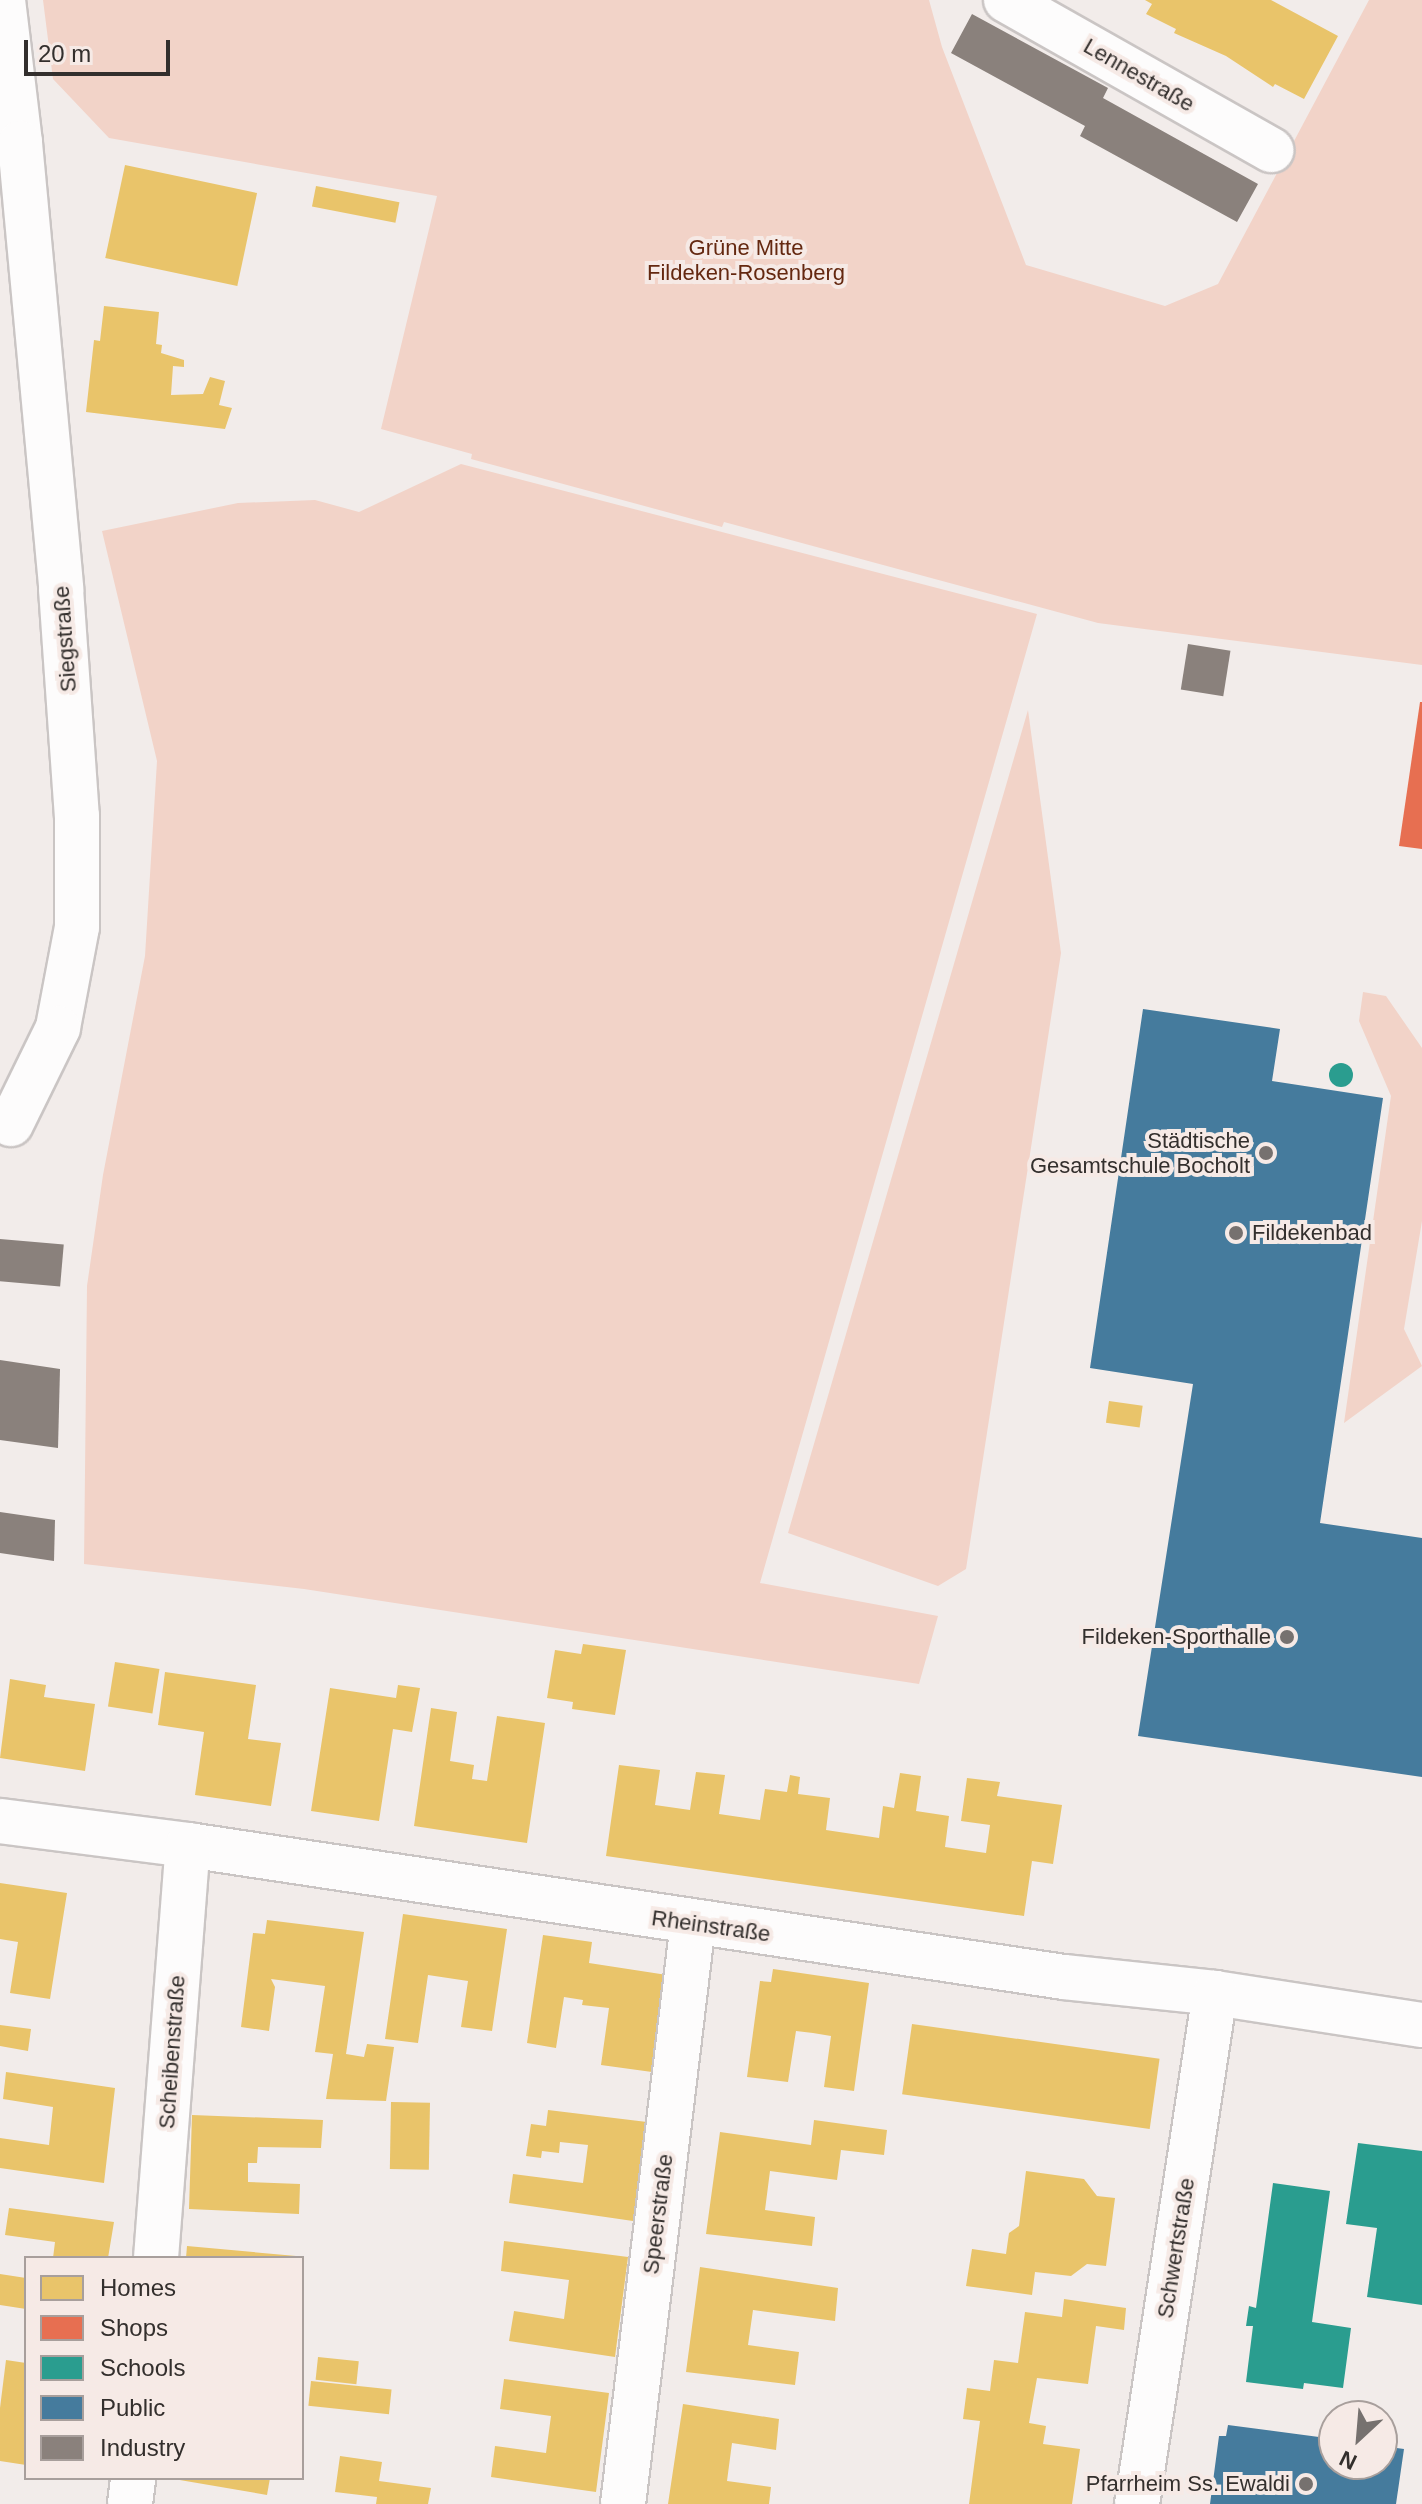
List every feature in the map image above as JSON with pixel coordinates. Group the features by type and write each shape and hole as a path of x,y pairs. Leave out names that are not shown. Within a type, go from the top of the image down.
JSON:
{"street":[{"name":"Siegstraße","path":"3,0 10,143 62,604 77,816 77,927 58,1028 11,1124"},
{"name":"Lennestraße","path":"1006,0 1271,150"},
{"name":"Rheinstraße","path":"0,1821 188,1845 1064,1977 1215,1993 1422,2025"},
{"name":"Scheibenstraße","path":"156,2256 188,1845"},
{"name":"Speerstraße","path":"623,2504 693,1923"},
{"name":"Schwertstraße","path":"1137,2504 1215,1993"},
{"path":"130,2504 133,2480"}],"green space":[{"name":"Grüne Mitte Fildeken-Rosenberg","path":"43,0 929,0 942,47 1026,265 1165,306 1218,284 1369,0 1422,0 1422,665 1098,623 724,522 722,527 471,459 472,454 381,429 437,196 109,138 53,79"},
{"path":"461,464 1037,614 760,1583 938,1616 919,1684 304,1589 84,1564 87,1286 103,1175 145,956 157,761 102,531 238,503 315,500 359,512"},
{"path":"1028,710 1061,953 966,1569 938,1586 788,1533"},
{"path":"1363,992 1386,996 1422,1048 1422,1221 1404,1329 1422,1366 1344,1423 1391,1096 1359,1021"}],"building: Homes":[{"path":"1145,0 1271,0 1338,36 1304,99 1275,84 1273,87 1226,56 1174,33 1176,29 1146,14 1152,4"},
{"path":"125,165 257,193 237,286 105,258"},
{"path":"316,186 399,202 395,223 312,207"},
{"path":"104,306 159,312 156,344 162,345 161,353 184,360 184,367 173,366 171,395 203,394 210,377 225,381 219,405 232,408 225,429 86,412 94,340 100,341"},
{"path":"1109,1401 1143,1406 1140,1428 1106,1423"},
{"path":"583,1644 626,1650 615,1715 572,1709 573,1702 547,1698 555,1650 581,1654"},
{"path":"115,1662 159,1669 152,1713 108,1706"},
{"path":"165,1672 256,1685 248,1739 281,1743 271,1806 195,1795 204,1732 158,1725"},
{"path":"10,1679 46,1685 44,1697 95,1704 85,1771 0,1758"},
{"path":"398,1685 420,1688 412,1732 393,1729 379,1821 311,1811 330,1688 396,1698"},
{"path":"431,1708 457,1712 450,1761 474,1765 472,1779 487,1781 497,1716 545,1723 527,1843 414,1826"},
{"path":"619,1765 660,1770 655,1805 690,1810 696,1772 725,1775 719,1814 760,1820 765,1789 787,1792 790,1775 800,1777 798,1794 830,1798 826,1830 879,1838 883,1806 894,1808 900,1773 921,1776 916,1811 949,1816 945,1847 986,1853 990,1825 961,1821 967,1778 1000,1782 997,1796 1062,1805 1053,1864 1032,1861 1024,1916 606,1856"},
{"path":"0,1883 67,1893 50,1999 10,1993 18,1942 0,1939"},
{"path":"403,1914 507,1929 492,2031 461,2027 468,1981 428,1975 418,2043 385,2039"},
{"path":"267,1920 364,1932 346,2054 364,2057 367,2044 394,2047 386,2101 326,2099 333,2054 315,2052 325,1986 271,1979 275,1987 269,2031 241,2027 253,1933 265,1934"},
{"path":"543,1935 592,1942 589,1963 667,1975 652,2072 601,2065 609,2008 582,2005 583,2000 564,1997 556,2048 527,2043"},
{"path":"773,1969 869,1983 854,2091 824,2087 831,2036 813,2033 796,2031 788,2082 747,2077 760,1981 771,1982"},
{"path":"912,2024 1160,2059 1150,2129 902,2094"},
{"path":"0,2025 31,2029 28,2051 0,2046"},
{"path":"6,2072 115,2088 104,2183 0,2168 0,2138 49,2145 53,2107 3,2099"},
{"path":"391,2102 430,2103 429,2170 390,2169"},
{"path":"548,2110 647,2122 633,2221 509,2203 513,2174 583,2183 588,2145 560,2142 559,2153 542,2151 541,2158 526,2156 531,2124 546,2126"},
{"path":"192,2115 323,2120 321,2148 258,2147 257,2163 248,2163 248,2182 300,2184 299,2214 189,2209"},
{"path":"814,2120 887,2130 884,2155 841,2150 837,2180 770,2171 765,2210 815,2217 812,2246 706,2234 720,2132 811,2145"},
{"path":"1026,2171 1084,2179 1097,2196 1115,2198 1106,2266 1087,2264 1071,2276 1035,2272 1032,2295 966,2286 972,2249 1006,2254 1009,2233 1019,2226"},
{"path":"9,2208 114,2222 108,2256 53,2256 55,2242 5,2235"},
{"path":"504,2241 628,2257 615,2357 509,2341 514,2311 564,2319 569,2280 501,2271"},
{"path":"187,2246 296,2256 186,2256"},
{"path":"700,2267 838,2288 835,2321 753,2310 748,2345 799,2352 795,2385 686,2372"},
{"path":"0,2274 24,2278 24,2309 0,2305"},
{"path":"1064,2299 1126,2308 1124,2330 1096,2326 1088,2384 1037,2378 1029,2423 1046,2426 1043,2444 1080,2449 1072,2504 969,2504 980,2421 963,2419 967,2388 990,2391 994,2360 1018,2363 1025,2312 1062,2317"},
{"path":"318,2357 359,2361 356,2384 316,2380"},
{"path":"6,2360 24,2363 24,2465 0,2461 0,2408"},
{"path":"504,2379 609,2393 596,2492 491,2477 495,2446 546,2453 551,2416 500,2409"},
{"path":"311,2381 392,2389 389,2414 308,2406"},
{"path":"683,2404 779,2419 776,2450 732,2443 727,2481 771,2487 769,2504 668,2504"},
{"path":"340,2456 382,2462 379,2481 431,2488 428,2504 376,2504 377,2497 335,2492"},
{"path":"180,2480 270,2480 267,2495"}],"building: Shops":[{"path":"1422,702 1422,849 1399,846"}],"building: Schools":[{"path":"1341,1063 1350,1066 1353,1075 1350,1084 1341,1087 1332,1084 1329,1075 1332,1066"},
{"path":"1358,2143 1422,2151 1422,2305 1367,2297 1377,2228 1346,2224"},
{"path":"1273,2183 1330,2191 1312,2322 1351,2328 1343,2388 1304,2383 1303,2389 1246,2382 1253,2326 1246,2326 1249,2306 1256,2308"}],"building: Public":[{"name":"Fildekenbad","path":"1143,1009 1280,1029 1272,1081 1383,1098 1320,1523 1422,1538 1422,1777 1138,1736 1193,1384 1090,1368"},
{"name":"Pfarrheim Ss. Ewaldi","path":"1228,2425 1318,2437 1318,2480 1398,2480 1398,2448 1404,2449 1396,2504 1210,2504 1219,2436 1226,2436"}],"building: Industry":[{"path":"972,14 1108,88 1103,98 1258,184 1237,222 1080,136 1085,126 951,53"},
{"path":"1188,644 1230,651 1223,696 1181,689"},
{"path":"0,1239 64,1245 60,1286 0,1281"},
{"path":"0,1360 60,1369 58,1448 0,1440"},
{"path":"0,1512 55,1520 54,1561 0,1553"}],"place":[{"name":"Städtische Gesamtschule Bocholt","path":"1266,1153"},
{"name":"Fildekenbad","path":"1236,1233"},
{"name":"Fildeken-Sporthalle","path":"1287,1637"},
{"name":"Pfarrheim Ss. Ewaldi","path":"1306,2484"}]}
